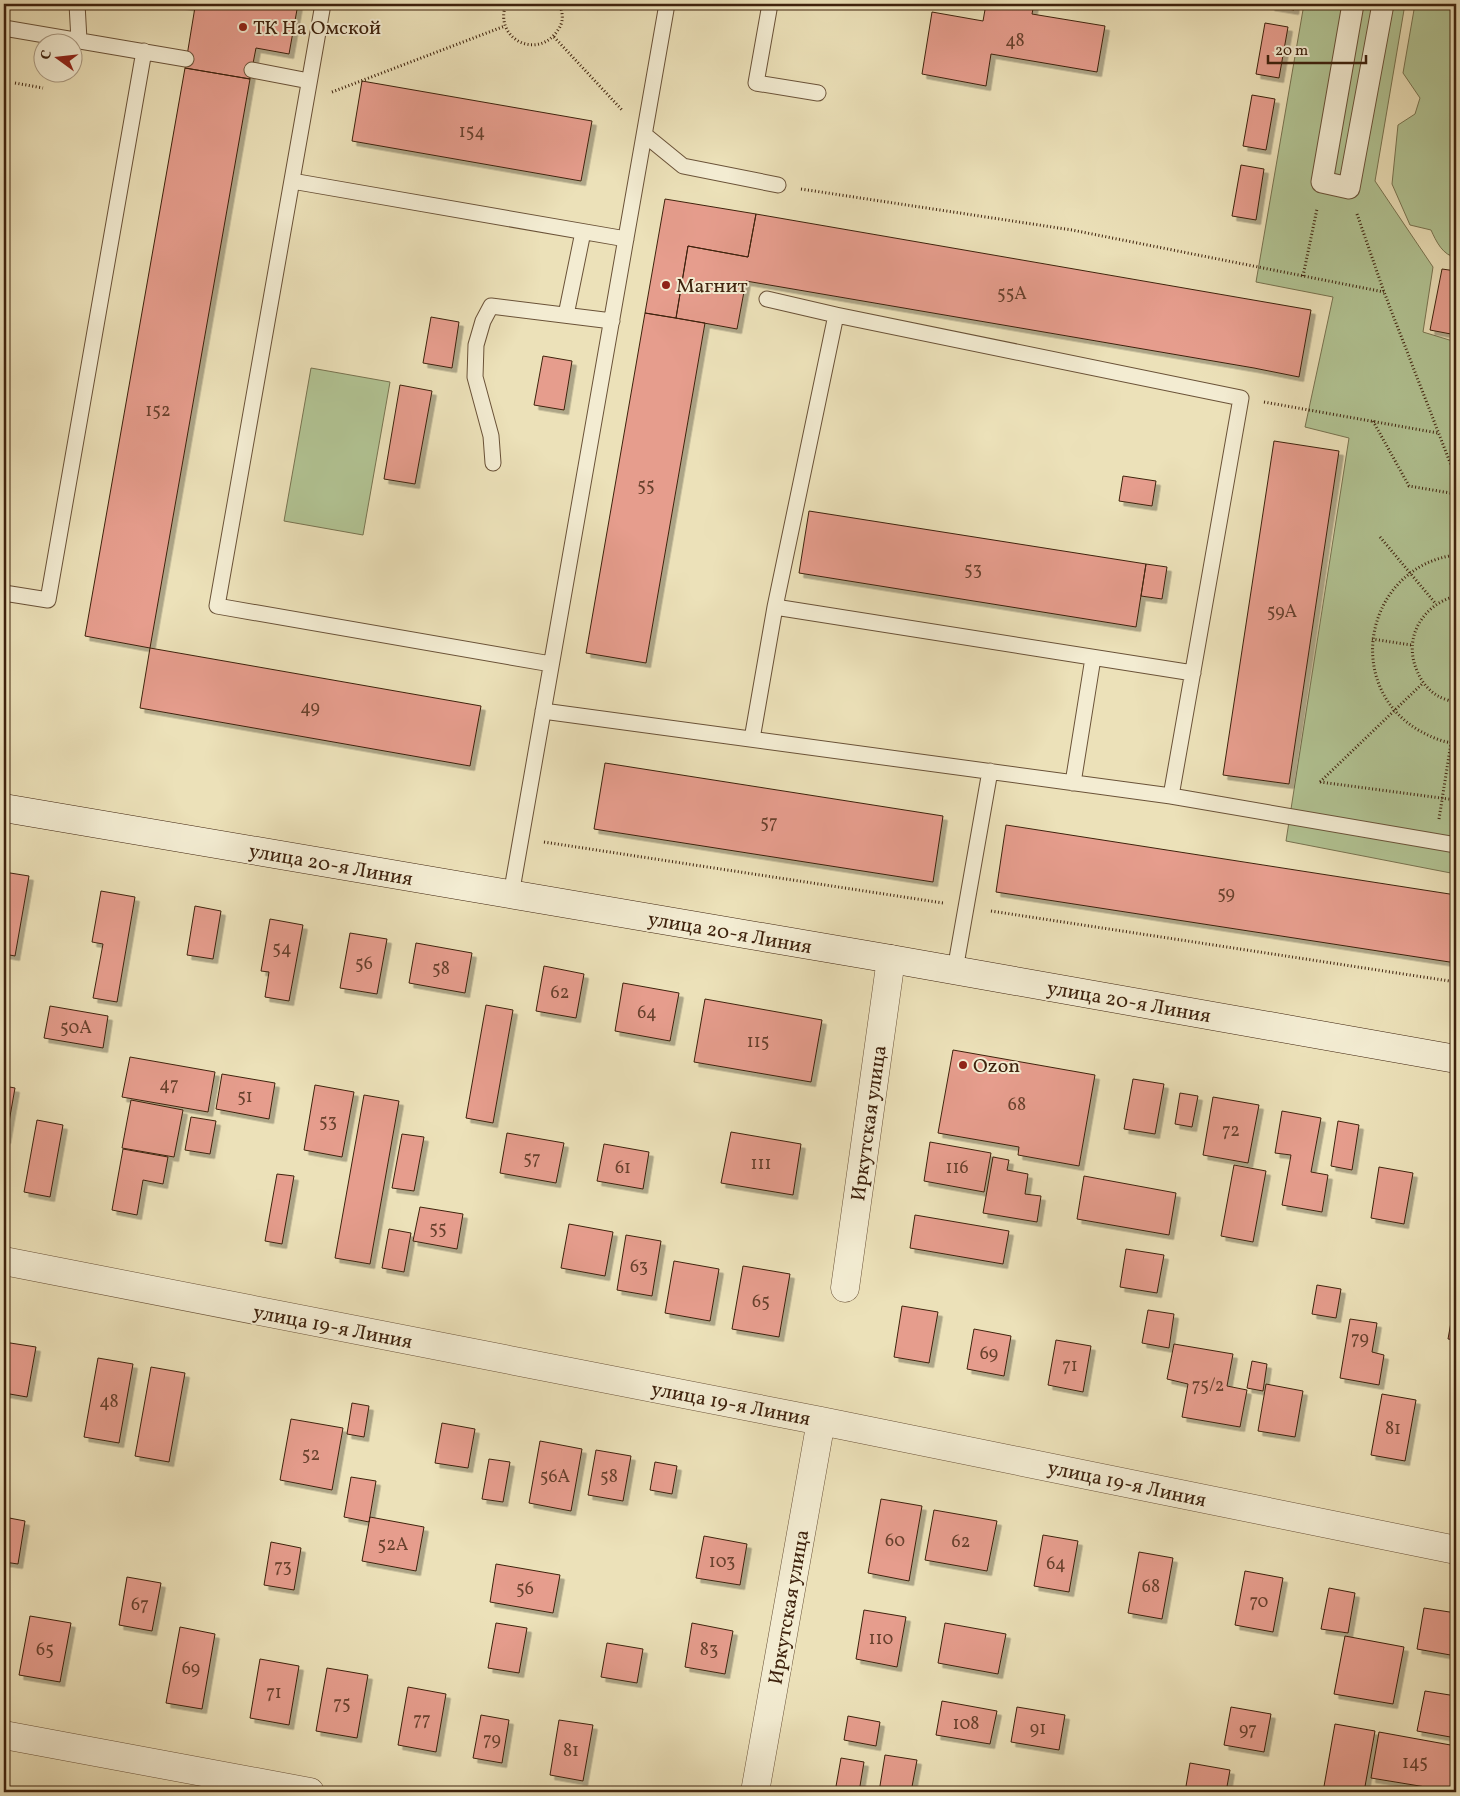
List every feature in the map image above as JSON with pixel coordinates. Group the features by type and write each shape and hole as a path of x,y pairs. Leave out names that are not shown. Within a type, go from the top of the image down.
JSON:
{"street":[{"path":"1353,4 1322,182 1349,188 1384,4"},
{"name":"улица 20-я Линия","path":"4,808 955,970 1456,1058"},
{"name":"Иркутская улица","path":"845,1288 891,959"},
{"name":"улица 19-я Линия","path":"4,1261 821,1421 1456,1550"},
{"name":"Иркутская улица","path":"755,1792 821,1421"},
{"path":"4,1735 310,1792"}],"lane":[{"path":"77,4 79,32"},
{"path":"323,4 217,606 551,664"},
{"path":"511,895 667,4"},
{"path":"770,4 756,83 818,94"},
{"path":"4,28 32,34"},
{"path":"82,41 186,59"},
{"path":"4,593 48,600 144,52"},
{"path":"252,70 309,80"},
{"path":"645,135 684,166 778,185"},
{"path":"292,181 626,239"},
{"path":"566,315 583,232"},
{"path":"767,299 836,315 1241,398 1171,796"},
{"path":"493,463 491,436 476,377 476,344 483,321 491,306 612,321"},
{"path":"752,739 775,607 836,315"},
{"path":"775,607 1193,674"},
{"path":"1073,783 1093,658"},
{"path":"543,711 1171,796 1456,845"},
{"path":"955,970 990,772"}],"path":[{"path":"506,4 503,12 505,26 511,36 521,43 532,46 544,43 554,37 561,25 562,11 559,4"},
{"path":"305,101 505,26"},
{"path":"554,37 645,135"},
{"path":"15,83 43,88"},
{"path":"1303,276 1322,182"},
{"path":"778,185 1072,230 1384,292"},
{"path":"1349,188 1384,292 1456,478"},
{"path":"1241,398 1438,433"},
{"path":"1373,421 1409,486 1456,494"},
{"path":"1380,537 1436,604"},
{"path":"1456,555 1445,556 1427,563 1410,573 1392,591 1379,614 1372,639 1373,665 1380,689 1394,710 1430,737 1456,743"},
{"path":"1456,596 1436,604 1424,615 1416,629 1411,645 1414,665 1422,683 1438,696 1456,703"},
{"path":"1372,639 1411,645"},
{"path":"1422,683 1320,782 1456,800"},
{"path":"1436,841 1456,711"}],"green space":[{"path":"1304,4 1405,4 1375,181 1433,267 1423,332 1456,342 1456,874 1286,841 1349,438 1305,427 1333,297 1256,282"},
{"path":"1415,4 1456,4 1456,257 1444,251 1431,230 1410,225 1392,184 1398,125 1415,114 1420,98 1403,73"},
{"path":"311,368 390,382 363,535 284,521"}],"building":[{"name":"ТК На Омской","path":"178,4 298,4 289,54 256,48 250,79 185,68 195,7"},
{"path":"986,4 1034,4 1032,14 1105,26 1097,72 991,54 986,86 922,74 932,12 983,21"},
{"path":"1271,4 1295,4 1294,10 1270,6"},
{"path":"1265,23 1288,27 1279,78 1256,74"},
{"path":"185,68 250,79 150,648 85,636"},
{"path":"362,81 592,121 581,181 352,141"},
{"path":"1252,95 1275,99 1266,150 1243,146"},
{"path":"1241,165 1264,169 1256,220 1232,216"},
{"name":"Магнит","path":"665,199 756,214 748,257 688,246 676,318 645,313"},
{"path":"756,214 1311,310 1299,377 746,281 737,329 676,318 688,246 748,257"},
{"path":"1442,269 1456,271 1456,335 1430,330"},
{"path":"645,313 705,323 646,663 586,653"},
{"path":"431,317 459,322 452,368 423,363"},
{"path":"543,356 572,361 564,410 534,405"},
{"path":"400,385 432,391 415,484 384,479"},
{"path":"1274,441 1339,451 1289,784 1223,775"},
{"path":"1123,476 1156,481 1152,506 1119,501"},
{"path":"809,511 1146,564 1136,627 799,573"},
{"path":"1146,564 1167,567 1162,599 1141,596"},
{"path":"150,648 481,706 470,766 140,708"},
{"path":"605,763 943,816 933,882 594,829"},
{"path":"1006,825 1456,895 1456,963 996,892"},
{"path":"4,872 29,876 15,956 4,954"},
{"path":"101,891 135,897 117,1002 93,998 103,944 92,942"},
{"path":"195,906 221,911 213,959 187,955"},
{"path":"270,919 303,925 289,1001 265,997 269,972 261,971"},
{"path":"350,933 387,939 377,994 340,988"},
{"path":"416,943 472,953 465,993 409,983"},
{"path":"544,966 584,974 576,1018 536,1011"},
{"path":"623,983 679,993 670,1041 615,1031"},
{"path":"705,999 822,1020 811,1082 694,1062"},
{"path":"486,1005 513,1010 493,1123 466,1118"},
{"path":"50,1006 108,1016 103,1048 44,1038"},
{"path":"953,1050 1095,1075 1079,1166 1018,1155 1019,1147 938,1133"},
{"path":"130,1057 215,1072 208,1112 122,1097"},
{"path":"222,1074 275,1083 269,1119 216,1109"},
{"path":"1133,1079 1164,1084 1155,1134 1124,1129"},
{"path":"315,1085 354,1092 342,1157 304,1150"},
{"path":"4,1086 15,1088 6,1139 4,1139"},
{"path":"1180,1093 1198,1096 1192,1127 1175,1124"},
{"path":"364,1095 399,1101 370,1264 335,1258"},
{"path":"1213,1097 1259,1105 1248,1163 1203,1155"},
{"path":"131,1100 183,1110 174,1157 122,1148"},
{"path":"1282,1111 1321,1118 1311,1172 1328,1175 1322,1212 1282,1205 1291,1155 1275,1153"},
{"path":"191,1117 216,1121 210,1154 185,1150"},
{"path":"37,1120 63,1125 50,1197 24,1192"},
{"path":"1338,1121 1359,1125 1352,1170 1331,1166"},
{"path":"731,1132 801,1144 793,1195 721,1183"},
{"path":"507,1133 564,1143 556,1183 500,1173"},
{"path":"402,1134 424,1137 414,1191 392,1188"},
{"path":"930,1142 991,1153 984,1192 924,1181"},
{"path":"604,1144 649,1152 643,1189 597,1181"},
{"path":"123,1149 168,1157 163,1184 143,1180 137,1215 112,1210"},
{"path":"993,1157 1009,1160 1007,1170 1028,1174 1025,1194 1041,1196 1037,1222 983,1213"},
{"path":"1234,1165 1266,1171 1253,1242 1221,1236"},
{"path":"1379,1167 1413,1173 1404,1224 1371,1218"},
{"path":"277,1174 294,1176 282,1244 265,1241"},
{"path":"1084,1176 1176,1193 1169,1235 1077,1219"},
{"path":"420,1207 463,1214 457,1249 413,1241"},
{"path":"915,1215 1009,1231 1003,1264 910,1248"},
{"path":"569,1224 613,1232 605,1276 561,1268"},
{"path":"389,1229 411,1233 404,1272 382,1268"},
{"path":"626,1235 661,1241 652,1296 617,1290"},
{"path":"1126,1249 1164,1255 1157,1293 1120,1287"},
{"path":"674,1261 719,1269 710,1321 665,1313"},
{"path":"743,1266 790,1274 779,1337 732,1329"},
{"path":"1317,1285 1341,1289 1336,1318 1312,1314"},
{"path":"902,1306 938,1312 929,1363 894,1357"},
{"path":"1148,1310 1174,1314 1169,1348 1142,1343"},
{"path":"1453,1311 1456,1312 1456,1340 1448,1339"},
{"path":"1350,1319 1377,1323 1372,1352 1384,1355 1379,1385 1340,1378"},
{"path":"974,1329 1011,1336 1004,1376 967,1369"},
{"path":"1056,1340 1091,1346 1083,1392 1048,1385"},
{"path":"4,1342 36,1347 27,1397 4,1393"},
{"path":"1174,1344 1233,1354 1227,1386 1247,1390 1240,1427 1182,1417 1188,1384 1167,1379"},
{"path":"98,1358 133,1364 119,1443 84,1437"},
{"path":"1252,1361 1267,1364 1263,1391 1247,1388"},
{"path":"151,1367 185,1373 169,1462 135,1456"},
{"path":"1266,1384 1303,1391 1295,1437 1258,1431"},
{"path":"1382,1394 1416,1400 1405,1461 1371,1455"},
{"path":"352,1403 369,1406 364,1437 347,1434"},
{"path":"291,1419 343,1428 332,1490 280,1480"},
{"path":"442,1423 475,1429 468,1468 435,1463"},
{"path":"540,1441 582,1449 571,1511 529,1503"},
{"path":"596,1450 631,1456 623,1501 588,1495"},
{"path":"489,1459 510,1462 503,1502 482,1499"},
{"path":"655,1462 677,1466 672,1494 650,1490"},
{"path":"351,1477 376,1481 369,1522 344,1517"},
{"path":"881,1499 922,1506 909,1581 868,1573"},
{"path":"934,1510 997,1521 987,1571 925,1560"},
{"path":"4,1517 25,1521 18,1564 4,1562"},
{"path":"370,1517 424,1527 416,1571 362,1561"},
{"path":"1043,1535 1078,1541 1069,1592 1034,1586"},
{"path":"704,1536 747,1544 740,1585 696,1578"},
{"path":"271,1542 301,1548 294,1590 264,1585"},
{"path":"1139,1552 1173,1558 1162,1619 1128,1613"},
{"path":"496,1564 560,1575 553,1613 490,1602"},
{"path":"1245,1571 1283,1578 1273,1632 1235,1625"},
{"path":"127,1577 161,1583 152,1631 119,1625"},
{"path":"1329,1588 1355,1593 1348,1633 1321,1629"},
{"path":"1424,1608 1456,1613 1456,1656 1417,1649"},
{"path":"864,1610 906,1617 897,1667 856,1659"},
{"path":"30,1616 71,1623 60,1682 19,1675"},
{"path":"496,1623 527,1628 519,1673 488,1668"},
{"path":"692,1623 733,1631 725,1674 685,1667"},
{"path":"945,1623 1006,1634 998,1674 938,1663"},
{"path":"180,1627 215,1634 202,1709 166,1703"},
{"path":"1345,1636 1404,1647 1393,1704 1334,1694"},
{"path":"607,1643 643,1649 637,1683 601,1677"},
{"path":"260,1659 299,1666 289,1725 250,1718"},
{"path":"327,1668 368,1675 357,1738 316,1731"},
{"path":"408,1687 446,1694 436,1752 398,1745"},
{"path":"1425,1691 1456,1696 1456,1738 1417,1731"},
{"path":"942,1701 997,1711 990,1744 936,1735"},
{"path":"1017,1707 1065,1715 1059,1750 1011,1742"},
{"path":"1231,1707 1271,1714 1264,1752 1224,1745"},
{"path":"481,1715 509,1720 502,1763 473,1758"},
{"path":"848,1716 880,1722 876,1746 844,1740"},
{"path":"559,1720 593,1725 583,1781 550,1775"},
{"path":"1335,1724 1375,1731 1364,1792 1323,1792"},
{"path":"1379,1732 1456,1746 1456,1792 1371,1778"},
{"path":"885,1755 917,1760 911,1792 879,1792"},
{"path":"841,1758 864,1762 859,1792 835,1792"},
{"path":"1190,1763 1230,1770 1226,1792 1185,1792"}],"place":[{"name":"ТК На Омской","path":"243,27"},
{"name":"Магнит","path":"666,285"},
{"name":"Ozon","path":"963,1065"}]}
